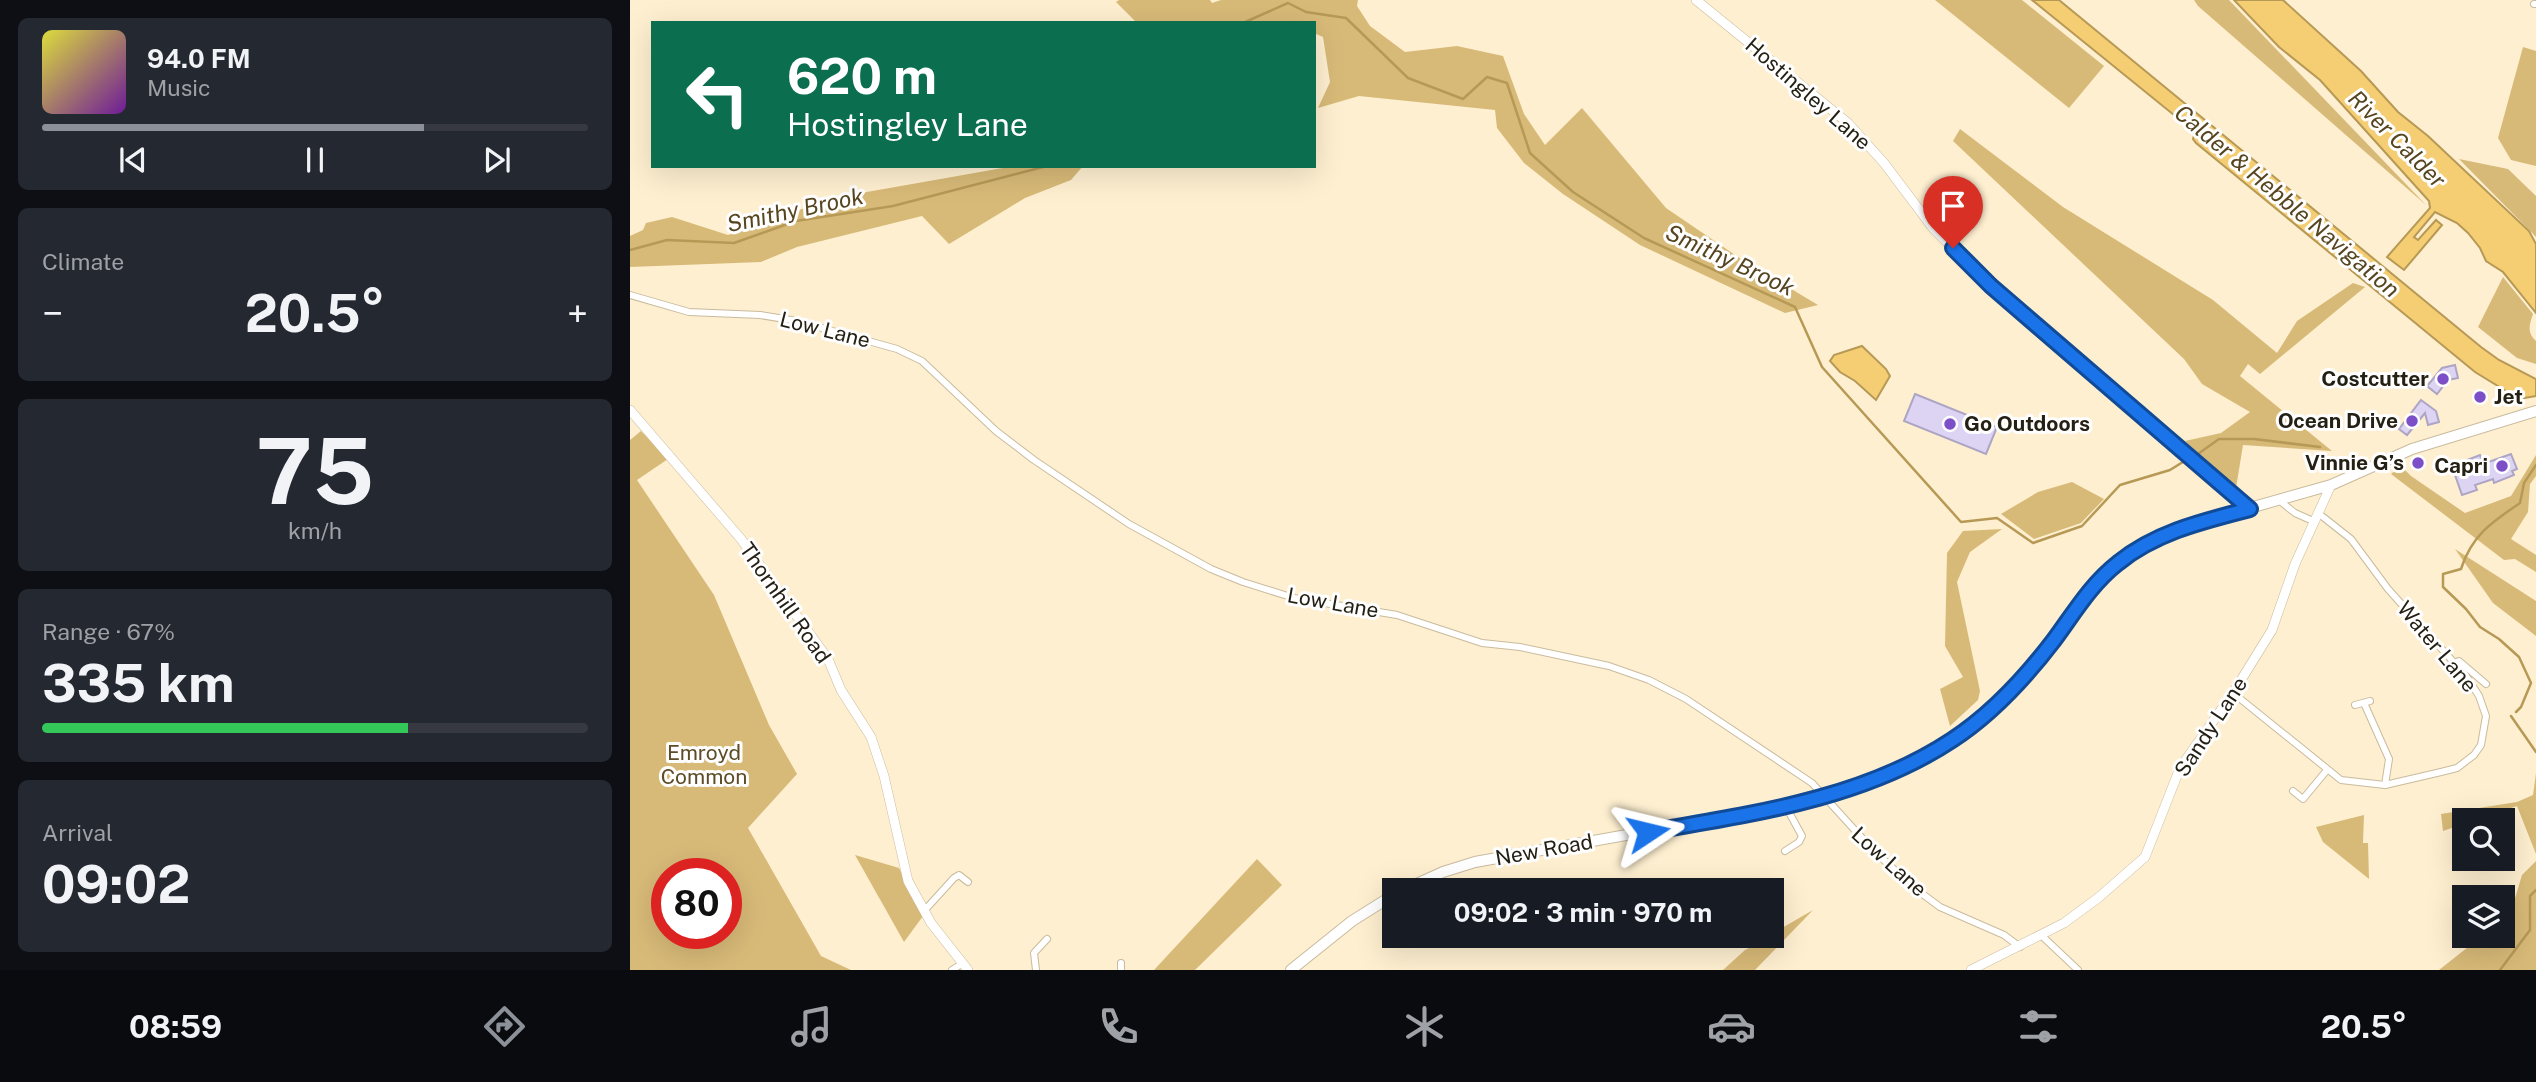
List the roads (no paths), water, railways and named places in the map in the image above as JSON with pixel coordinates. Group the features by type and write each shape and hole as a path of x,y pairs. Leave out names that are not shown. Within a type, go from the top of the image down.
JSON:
{"highway":[{"name":"New Road","path":"1430,878 1475,862 1711,821 1785,805 1853,788 1913,763 1971,726 2019,683 2100,578 2140,547 2163,536 2331,485 2412,449 2536,411"},
{"path":"1291,970 1352,921 1382,902"}],"street":[{"name":"Hostingley Lane","path":"1696,0 1848,123 1884,163 1933,228 1991,286 2250,509"},
{"name":"Low Lane","path":"630,295 689,312 760,315 797,321 897,349 922,361 996,431 1034,460 1129,524 1211,569 1294,598 1375,610 1482,643 1573,657 1649,680 1686,699 1727,729 1792,769 1825,795 1832,807 1913,887 1940,907 2004,935 2020,947"},
{"name":"Thornhill Road","path":"630,410 741,539 828,659 841,690 871,737 884,776 900,857 908,881 924,911 965,966"},
{"name":"Sandy Lane","path":"1971,970 2064,923 2145,857 2180,768 2233,693 2272,630 2315,517 2331,485"},
{"name":"Water Lane","path":"2233,693 2341,780 2385,785 2457,768 2474,755 2481,745 2486,716 2466,676 2388,589 2351,539 2315,517 2295,513 2280,501"},
{"path":"2454,663 2459,661 2486,684"},
{"path":"2355,705 2367,702 2389,759 2385,785"},
{"path":"2297,805 2327,770"},
{"path":"2294,791 2303,799"},
{"path":"1785,805 1802,836 1786,851"},
{"path":"924,911 954,878 959,876 968,882"},
{"path":"2041,935 2078,970"},
{"path":"1036,970 1034,953 1047,939"},
{"path":"952,970 965,966"}],"water":[{"name":"Calder & Hebble Navigation","path":"2032,0 2059,0 2481,347 2499,360 2536,379 2536,396 2519,399 2475,372 2196,143 2193,139 2195,132"},
{"name":"River Calder","path":"2234,0 2283,0 2361,71 2398,112 2428,136 2529,231 2536,244 2536,313 2503,272 2486,261 2468,233 2457,223 2435,212 2414,237 2418,240 2436,220 2442,225 2404,270 2387,257 2430,208 2429,201 2320,80 2279,47"},
{"path":"1862,346 1890,376 1876,400 1830,361 1834,355"}],"waterway":[{"name":"Smithy Brook","path":"1248,21 1288,3 1306,12 1346,18 1408,78 1463,99 1487,77 1507,83 1530,153 1573,192 1644,238 1795,307 1822,367 1961,522 1997,518 2033,543 2082,526 2120,485 2170,470 2186,460"},
{"name":"Smithy Brook","path":"630,250 667,240 734,243 796,221 893,206 1039,168"},
{"name":"Smithy Brook","path":"2198,454 2219,439 2254,439 2320,447"},
{"path":"2516,712 2521,707 2531,683 2519,657 2480,627 2443,587 2443,574 2461,569 2471,547 2484,530 2520,503 2524,483 2536,465"},
{"path":"2511,716 2536,752"},
{"path":"2500,970 2530,930 2530,896 2536,890"}],"place":[{"name":"Costcutter","path":"2443,379"},
{"name":"Jet","path":"2480,397"},
{"name":"Ocean Drive","path":"2412,421"},
{"name":"Go Outdoors","path":"1950,424"},
{"name":"Vinnie G’s","path":"2418,463"},
{"name":"Capri","path":"2502,466"}],"park label":[{"name":"Emroyd Common","path":"704,765"}]}
